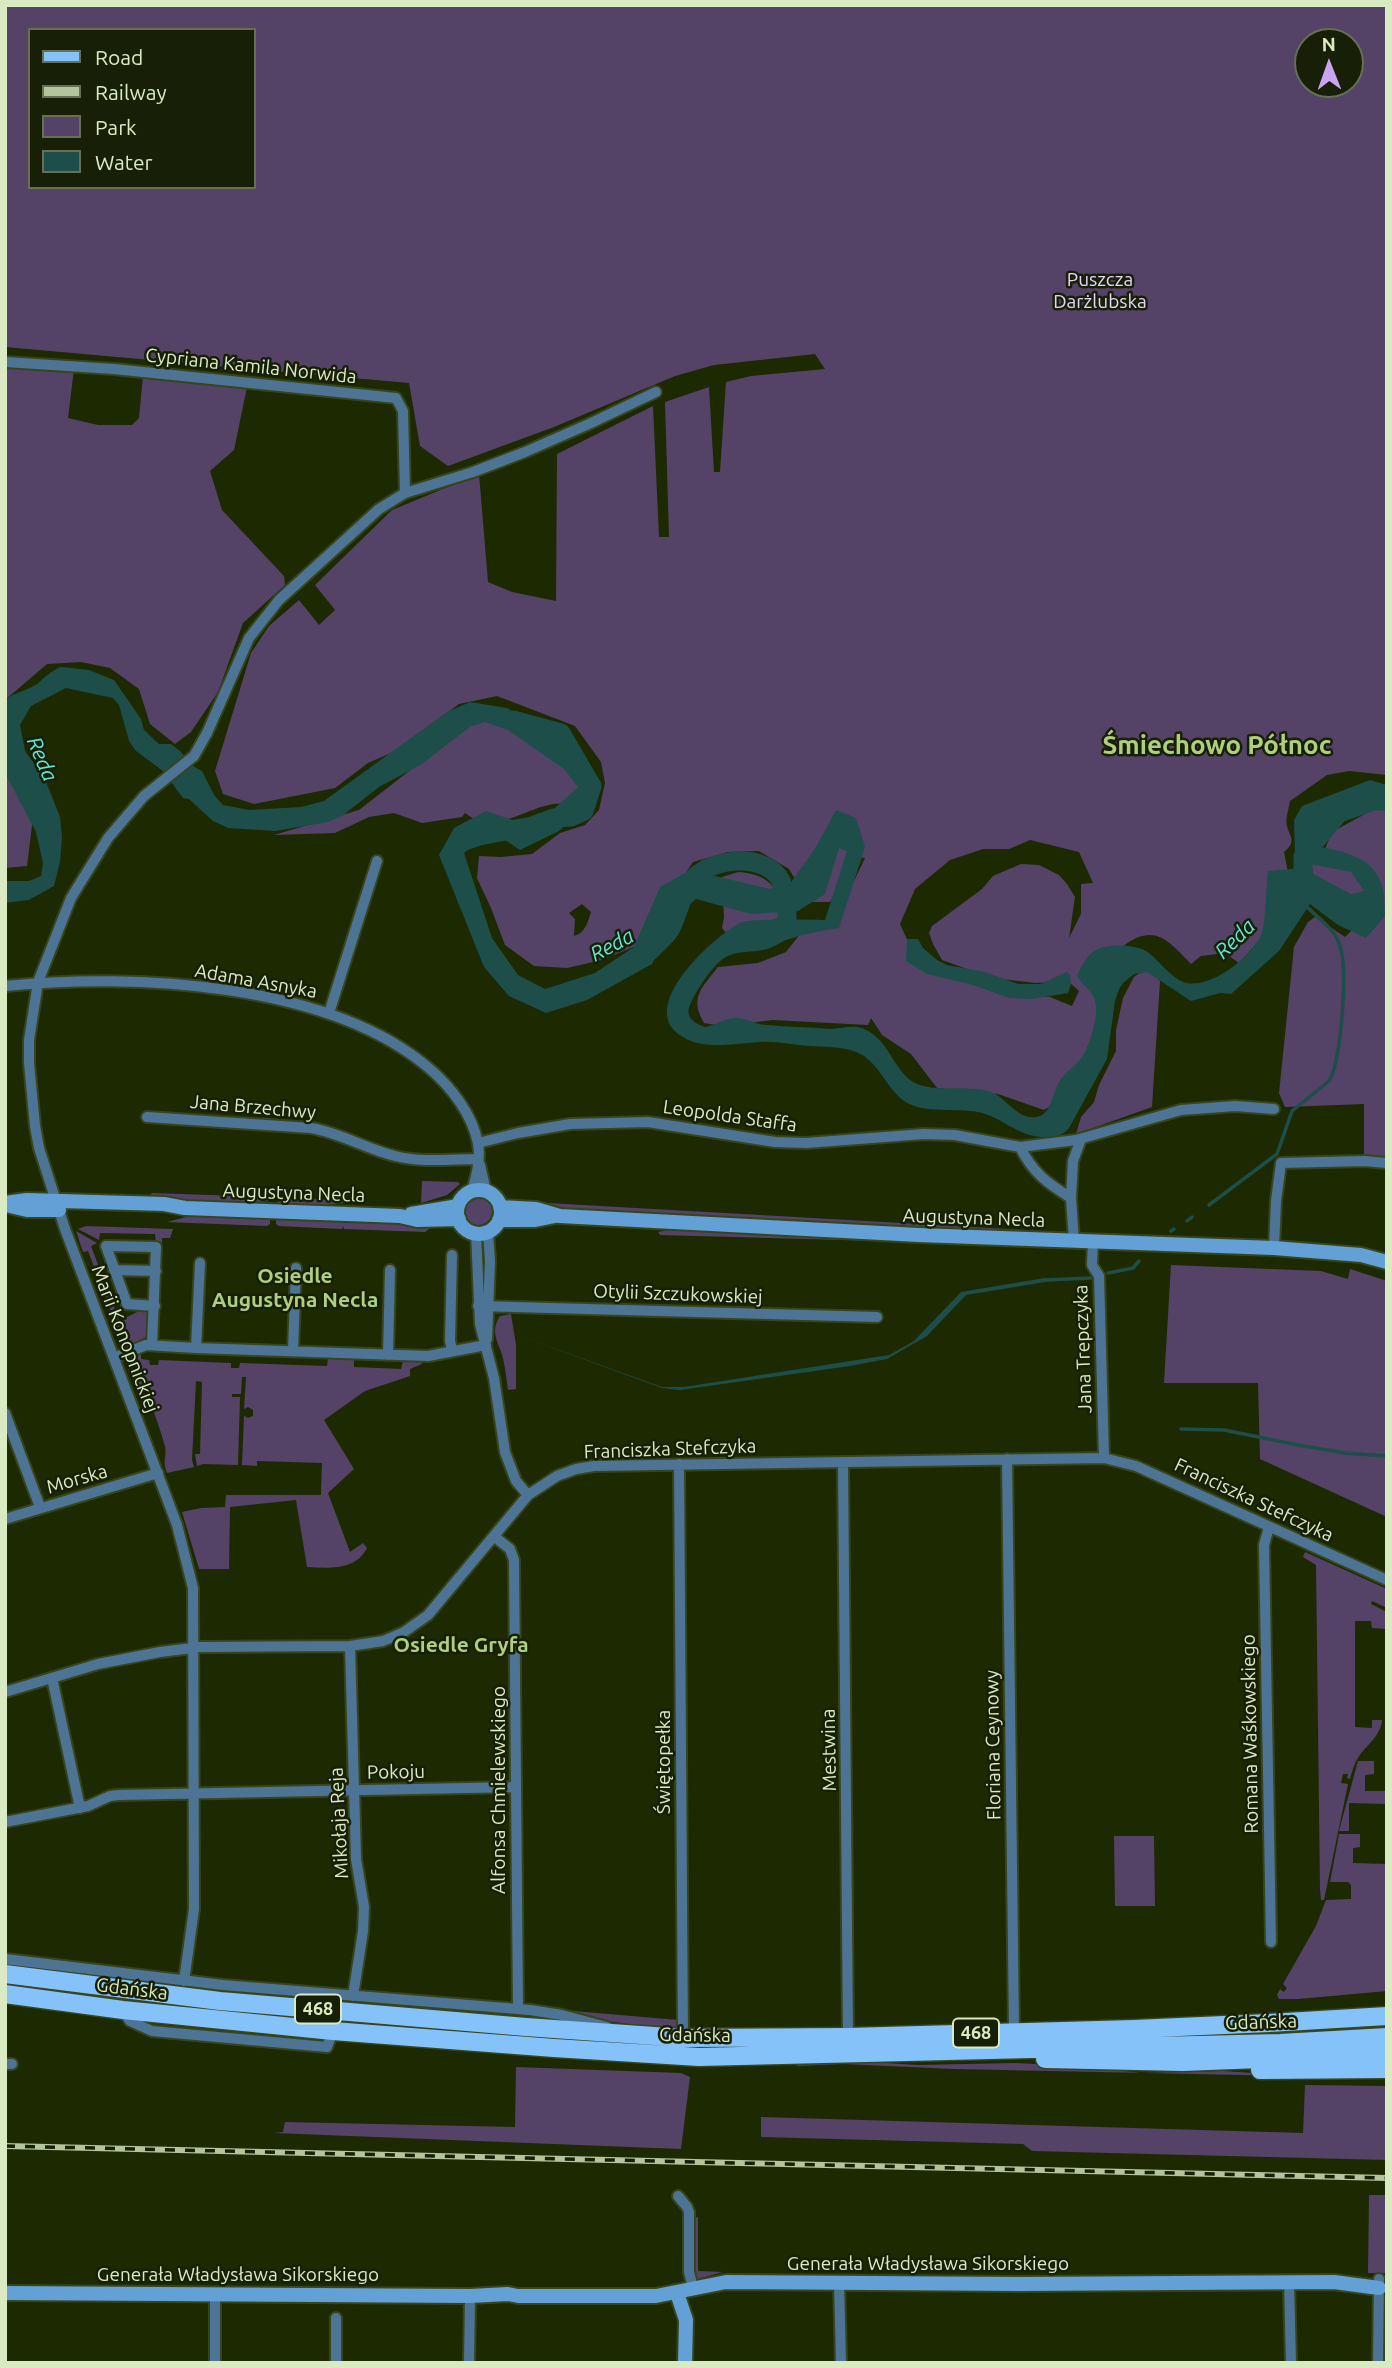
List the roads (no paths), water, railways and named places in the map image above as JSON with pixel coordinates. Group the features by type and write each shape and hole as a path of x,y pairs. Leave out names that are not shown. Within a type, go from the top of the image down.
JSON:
{"main road":[{"name":"Gdańska","path":"5,1974 220,2001 683,2038 848,2037 1269,2024 1387,2016"},
{"name":"Gdańska","path":"5,1994 123,2010 333,2031 671,2056 763,2057 1280,2043 1387,2037"},
{"path":"1008,2050 1035,2059 1098,2062 1183,2062 1387,2054"},
{"path":"1183,2062 1208,2068 1282,2071 1387,2069"}],"street":[{"name":"Cypriana Kamila Norwida","path":"5,362 114,369 396,398 403,411 405,493"},
{"name":"Marii Konopnickiej","path":"184,1981 194,1909 194,1599 177,1525 57,1205 39,1148 30,1085 29,1040 38,982 71,898 108,838 144,796 190,760 203,742 243,650 268,612 379,509 405,493 473,472 525,452 591,424 656,391"},
{"path":"329,1013 377,861"},
{"name":"Adama Asnyka","path":"5,986 38,982 111,981 183,986 293,1002 329,1013 391,1042 443,1080 471,1122 478,1143 479,1191"},
{"name":"Leopolda Staffa","path":"478,1143 570,1124 648,1122 775,1142 806,1143 924,1134 955,1135 1020,1147 1081,1139 1181,1110 1235,1106 1274,1109"},
{"name":"Jana Brzechwy","path":"147,1117 311,1128 330,1131 394,1156 417,1160 478,1159"},
{"path":"1074,1241 1072,1171 1081,1139"},
{"path":"1020,1147 1029,1166 1045,1181 1071,1198"},
{"path":"1274,1248 1281,1163 1387,1163"},
{"path":"482,1232 469,1231 458,1213 461,1200 479,1191 493,1194 500,1213 482,1232 479,1263 484,1306 480,1324 500,1414 505,1452 516,1481 528,1495"},
{"name":"Augustyna Necla","path":"5,1204 27,1209 57,1205 165,1213 185,1208 400,1216 458,1213"},
{"name":"Augustyna Necla","path":"500,1213 536,1209 560,1216 919,1235 1274,1248 1349,1254 1387,1262"},
{"name":"Jana Trepczyka","path":"1093,1241 1092,1265 1099,1276 1104,1458"},
{"path":"152,1345 155,1306 156,1247 106,1245 127,1304 155,1306"},
{"path":"452,1255 452,1350"},
{"path":"196,1348 200,1263"},
{"path":"293,1351 296,1268"},
{"path":"114,1270 156,1271"},
{"path":"388,1355 390,1270"},
{"name":"Otylii Szczukowskiej","path":"484,1306 877,1317"},
{"path":"114,1358 139,1347 152,1345 428,1356 486,1345"},
{"path":"5,1413 40,1507"},
{"name":"Franciszka Stefczyka","path":"5,1692 123,1658 194,1648 350,1646 383,1641 420,1622 528,1495 557,1476 594,1466 1104,1458 1136,1466 1387,1580"},
{"name":"Floriana Ceynowy","path":"1007,1459 1014,2031"},
{"name":"Mestwina","path":"843,1462 848,2037"},
{"name":"Świętopełka","path":"679,1464 683,2038"},
{"name":"Morska","path":"5,1519 158,1473"},
{"name":"Romana Waśkowskiego","path":"1269,1527 1264,1545 1271,1942"},
{"name":"Alfonsa Chmielewskiego","path":"495,1537 510,1549 514,1560 518,2009"},
{"name":"Mikołaja Reja","path":"350,1646 356,1858 364,1907 353,1996"},
{"path":"52,1678 80,1808"},
{"name":"Pokoju","path":"5,1822 80,1808 110,1796 516,1787"},
{"name":"Gdańska","path":"5,1959 184,1981 518,2009 562,2015 633,2035"},
{"path":"671,2056 683,2038"},
{"path":"678,2196 689,2212 689,2272 693,2288"},
{"name":"Generała Władysława Sikorskiego","path":"5,2293 508,2294 645,2297 726,2282 1379,2284 1378,2363"},
{"path":"839,2282 841,2363"},
{"path":"1289,2282 1290,2363"},
{"path":"677,2293 686,2320 685,2363"},
{"path":"215,2294 215,2363"},
{"path":"469,2363 470,2296"},
{"path":"336,2318 336,2363"}],"water":[{"path":"61,667 89,670 114,680 141,719 144,730 159,744 171,744 193,766 202,771 214,795 223,805 249,810 301,807 324,801 447,712 470,702 507,708 551,735 592,769 594,798 559,831 520,850 490,830 464,853 492,938 518,975 545,989 595,973 634,947 660,887 690,870 770,889 789,885 816,847 836,810 856,818 865,847 839,928 799,936 767,949 724,958 696,993 690,1005 690,1017 706,1027 736,1018 775,1026 830,1029 857,1027 876,1037 902,1071 917,1084 991,1092 1017,1112 1029,1117 1045,1113 1061,1079 1082,1057 1089,1042 1096,1006 1091,993 1077,976 1093,952 1102,948 1131,946 1149,953 1177,979 1187,983 1208,981 1240,961 1261,935 1268,871 1302,868 1351,894 1364,891 1351,872 1305,863 1295,854 1294,820 1302,806 1370,780 1387,785 1387,807 1336,813 1311,833 1312,845 1352,855 1370,866 1382,887 1385,916 1366,938 1338,925 1310,904 1279,951 1231,994 1220,993 1191,1001 1147,972 1134,974 1123,983 1115,1001 1107,1059 1069,1128 1053,1137 1032,1136 987,1114 912,1105 898,1095 870,1061 850,1050 773,1042 701,1044 683,1037 670,1025 667,1009 672,992 697,958 728,931 746,921 825,920 847,851 839,848 825,894 798,911 751,914 696,899 674,919 652,964 587,1000 546,1013 509,996 484,967 439,855 454,828 486,811 534,827 578,787 564,769 508,730 485,722 471,726 422,764 379,787 342,816 328,822 275,831 228,828 213,821 189,799 183,798 163,771 136,751 129,741 119,705 113,698 66,688 31,706 20,725 25,751 45,779 60,817 60,862 54,886 29,900 5,903 5,881 29,881 41,876 43,863 36,832 5,773 5,700 33,686"},
{"path":"907,939 918,939 923,948 947,965 985,972 1018,984 1040,984 1067,972 1071,984 1068,993 1032,999 1009,998 973,985 927,974 906,961"},
{"path":"1045,1278 1051,1281 966,1295 927,1336 887,1359 680,1390 662,1388 509,1332 662,1387 684,1387 889,1355 914,1341 961,1292"}],"waterway":[{"name":"Reda","path":"459,843 479,836 532,826 554,818 571,817 584,811 592,786 561,733 513,720"},
{"name":"Reda","path":"1303,893 1303,856 1339,813 1373,801 1387,801"},
{"name":"Reda","path":"649,952 669,931 686,889 694,878 703,871 726,862 752,862 764,866 774,872 781,881 786,897 787,924 768,932"},
{"path":"1209,1205 1277,1154 1292,1111 1329,1081 1332,1075 1343,1009 1342,955 1333,933 1306,906"},
{"path":"1187,1221 1192,1217"},
{"path":"1108,1273 1133,1268 1139,1261"},
{"path":"1045,1280 1091,1278"},
{"path":"1181,1429 1224,1430 1345,1453 1387,1456"}],"railway":[{"path":"5,2146 1387,2178"}],"district":[{"name":"Śmiechowo Północ","path":"1217,745"},
{"name":"Osiedle Augustyna Necla","path":"295,1288"},
{"name":"Osiedle Gryfa","path":"461,1645"}],"park label":[{"name":"Puszcza Darżlubska","path":"1100,291"}]}
